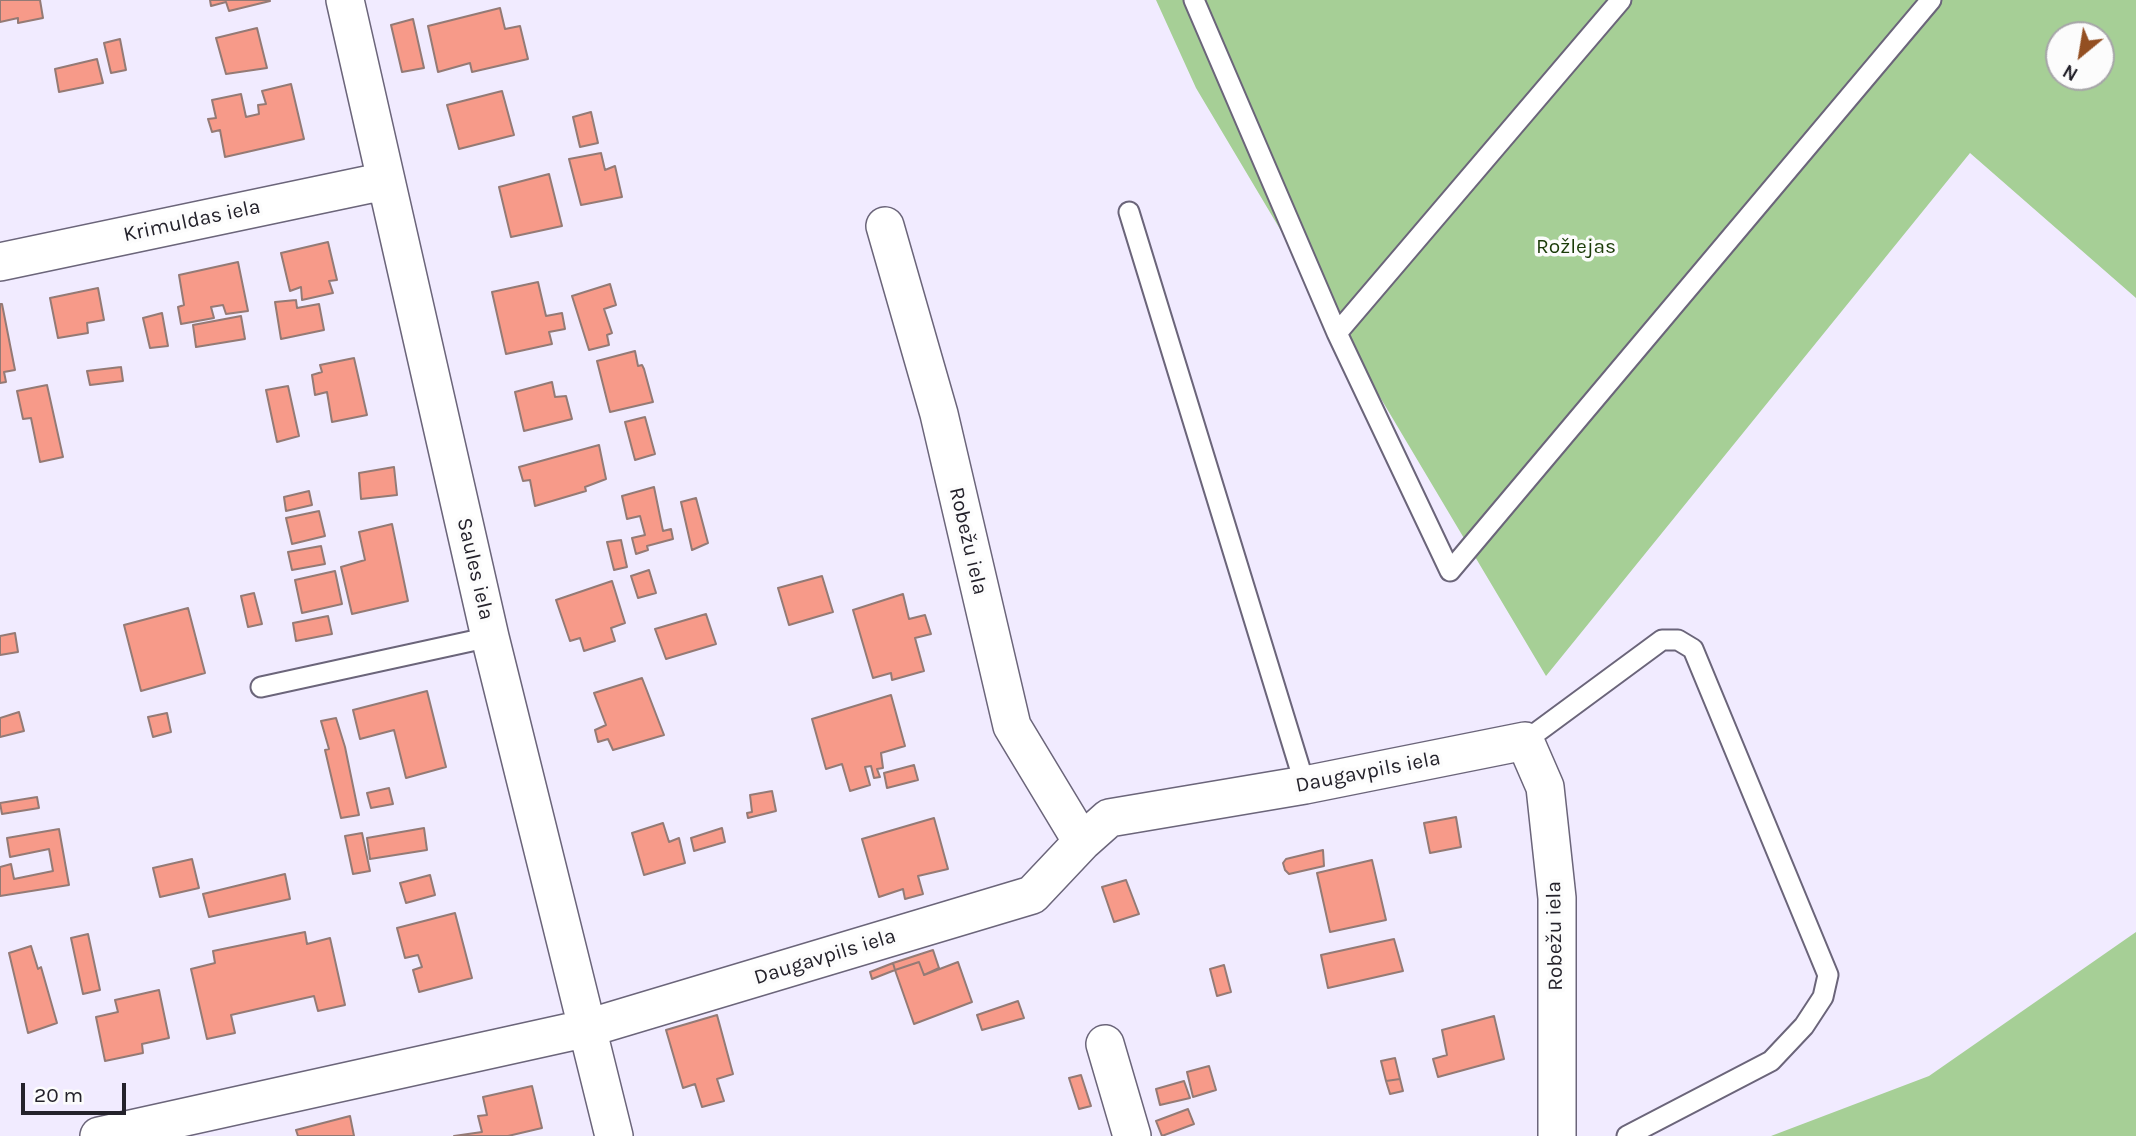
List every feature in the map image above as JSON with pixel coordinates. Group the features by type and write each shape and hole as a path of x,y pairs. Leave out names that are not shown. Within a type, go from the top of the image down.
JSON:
{"street":[{"name":"Saules iela","path":"345,0 490,638 614,1136"},
{"name":"Krimuldas iela","path":"0,262 385,181"},
{"name":"Robežu iela","path":"885,226 939,414 1012,726 1082,842"},
{"name":"Daugavpils iela","path":"99,1136 588,1028 1032,895 1082,842 1109,818 1305,785 1525,741"},
{"name":"Robežu iela","path":"1525,741 1545,787 1557,898 1557,1136"},
{"path":"1105,1044 1132,1136"}],"lane":[{"path":"1194,0 1337,333 1450,571 1931,0"},
{"path":"1337,333 1621,0"},
{"path":"1129,212 1305,785"},
{"path":"261,687 490,638"},
{"path":"1525,741 1662,640 1678,640 1693,649 1828,975 1823,997 1810,1017 1771,1061 1627,1136"}],"green space":[{"name":"Rožlejas","path":"1156,0 2136,0 2136,298 1970,153 1546,676 1196,88"},
{"path":"2136,932 2136,1136 1771,1136 1929,1076"}],"building":[{"path":"0,0 40,0 43,18 18,23 18,18 0,22"},
{"path":"210,0 270,1 229,11 226,2 211,6"},
{"path":"500,8 505,29 520,26 528,59 472,72 470,63 438,72 428,26"},
{"path":"413,19 424,68 402,72 391,25"},
{"path":"257,28 267,68 226,74 216,38"},
{"path":"120,39 126,70 111,73 104,43"},
{"path":"97,59 103,83 59,92 55,69"},
{"path":"291,84 304,139 225,157 220,130 212,132 208,119 216,118 212,100 241,94 246,117 259,114 258,105 266,104 262,91"},
{"path":"502,91 514,135 459,149 447,105"},
{"path":"591,112 598,143 580,147 573,117"},
{"path":"601,153 605,170 615,166 622,197 581,205 569,159"},
{"path":"549,174 562,226 511,237 499,187"},
{"path":"328,242 337,280 329,281 333,293 302,300 301,287 290,291 281,253"},
{"path":"238,262 248,311 226,314 223,305 211,307 214,318 181,324 178,307 184,305 179,275"},
{"path":"538,282 546,316 562,313 565,329 549,332 552,344 506,354 492,292"},
{"path":"610,284 616,305 604,309 612,333 607,335 609,345 589,350 572,296"},
{"path":"98,288 104,320 87,323 88,333 58,338 50,298"},
{"path":"296,300 297,308 319,304 324,330 281,339 275,302"},
{"path":"0,304 15,370 4,372 6,382 0,383"},
{"path":"162,313 168,346 150,348 143,318"},
{"path":"241,316 245,339 196,347 193,325"},
{"path":"635,351 638,366 642,365 644,369 653,402 610,412 597,361"},
{"path":"354,358 367,415 332,422 327,392 315,395 312,375 322,372 320,365"},
{"path":"121,367 123,381 90,385 87,371"},
{"path":"552,382 555,397 566,396 572,419 524,431 515,392"},
{"path":"47,385 63,457 40,462 31,418 23,419 17,391"},
{"path":"288,386 299,436 277,442 266,390"},
{"path":"645,417 655,454 635,460 625,422"},
{"path":"599,445 606,479 585,487 586,491 535,506 530,480 523,481 519,467"},
{"path":"394,467 397,495 361,499 359,473"},
{"path":"654,487 663,531 671,529 673,539 647,546 648,550 636,554 632,538 645,535 640,516 627,519 622,496"},
{"path":"309,491 312,505 286,511 284,497"},
{"path":"696,498 708,543 692,550 681,502"},
{"path":"319,511 325,536 292,544 286,518"},
{"path":"392,524 408,601 352,614 341,567 365,560 359,532"},
{"path":"621,540 627,567 614,570 607,542"},
{"path":"321,546 325,564 292,570 288,552"},
{"path":"649,570 656,593 638,598 631,576"},
{"path":"335,571 342,604 302,613 295,580"},
{"path":"822,576 833,612 789,625 778,588"},
{"path":"612,581 625,623 611,628 615,641 584,651 580,638 570,641 556,600"},
{"path":"254,593 262,624 248,627 241,596"},
{"path":"903,594 909,619 925,615 931,634 915,638 924,671 892,680 891,673 873,678 853,610"},
{"path":"188,608 205,673 141,691 124,625"},
{"path":"706,614 716,644 666,659 655,629"},
{"path":"328,616 332,634 296,641 293,623"},
{"path":"15,633 18,652 0,655 0,636"},
{"path":"642,678 664,735 613,750 608,739 598,742 595,730 606,725 594,693"},
{"path":"427,691 446,767 406,778 394,730 360,739 353,710"},
{"path":"891,695 905,746 881,753 883,768 877,769 880,777 874,778 871,766 865,767 870,785 850,791 842,764 826,769 812,719"},
{"path":"19,712 24,731 0,737 0,718"},
{"path":"167,713 171,732 153,737 148,717"},
{"path":"336,718 359,815 341,818 325,750 329,749 321,721"},
{"path":"914,765 918,780 887,788 884,773"},
{"path":"389,788 393,804 371,808 367,793"},
{"path":"772,791 776,811 748,818 747,813 752,812 750,795"},
{"path":"37,797 39,808 2,814 0,803"},
{"path":"1456,817 1461,847 1430,853 1424,823"},
{"path":"934,818 948,869 918,876 923,894 905,899 903,889 879,897 862,839"},
{"path":"663,823 669,842 679,838 685,863 644,875 632,833"},
{"path":"424,828 427,850 370,859 367,838"},
{"path":"722,828 725,842 694,851 691,838"},
{"path":"59,829 69,885 0,896 0,867 11,864 14,879 53,871 49,849 10,857 7,838"},
{"path":"362,833 370,871 353,874 345,836"},
{"path":"1323,850 1324,866 1289,874 1285,870 1283,863 1286,859"},
{"path":"192,859 199,888 160,897 153,868"},
{"path":"1372,860 1386,920 1330,932 1317,873"},
{"path":"285,874 290,899 209,917 203,894"},
{"path":"430,875 435,895 406,903 400,883"},
{"path":"1126,880 1139,914 1114,922 1102,887"},
{"path":"455,913 472,978 419,992 413,970 422,967 418,955 405,958 397,928"},
{"path":"305,932 307,944 330,938 345,1005 318,1011 314,996 231,1015 235,1033 207,1039 191,969 215,963 213,951"},
{"path":"88,934 100,990 83,994 71,938"},
{"path":"1394,939 1403,971 1328,988 1321,955"},
{"path":"31,946 38,969 41,967 57,1023 28,1033 9,953"},
{"path":"933,950 939,968 924,975 919,962 895,970 893,963"},
{"path":"919,962 924,975 958,962 972,1002 914,1024 895,970"},
{"path":"893,963 895,970 872,979 870,972"},
{"path":"1224,965 1231,992 1217,996 1210,969"},
{"path":"159,990 169,1038 142,1044 143,1053 105,1061 96,1017 118,1012 115,1000"},
{"path":"1018,1001 1024,1018 982,1030 977,1015"},
{"path":"717,1015 733,1074 717,1079 724,1101 702,1107 695,1084 683,1088 666,1030"},
{"path":"1494,1016 1504,1059 1438,1077 1433,1059 1447,1055 1442,1030"},
{"path":"1395,1058 1400,1079 1386,1081 1381,1061"},
{"path":"1209,1066 1216,1090 1193,1097 1187,1072"},
{"path":"1081,1075 1091,1106 1079,1109 1069,1078"},
{"path":"1400,1079 1403,1091 1390,1094 1386,1081"},
{"path":"1184,1081 1190,1098 1160,1105 1156,1089"},
{"path":"532,1086 542,1128 508,1136 454,1136 482,1132 478,1116 487,1115 483,1097"},
{"path":"1188,1109 1194,1124 1162,1136 1156,1121"},
{"path":"350,1116 354,1136 298,1136 296,1130"}]}
